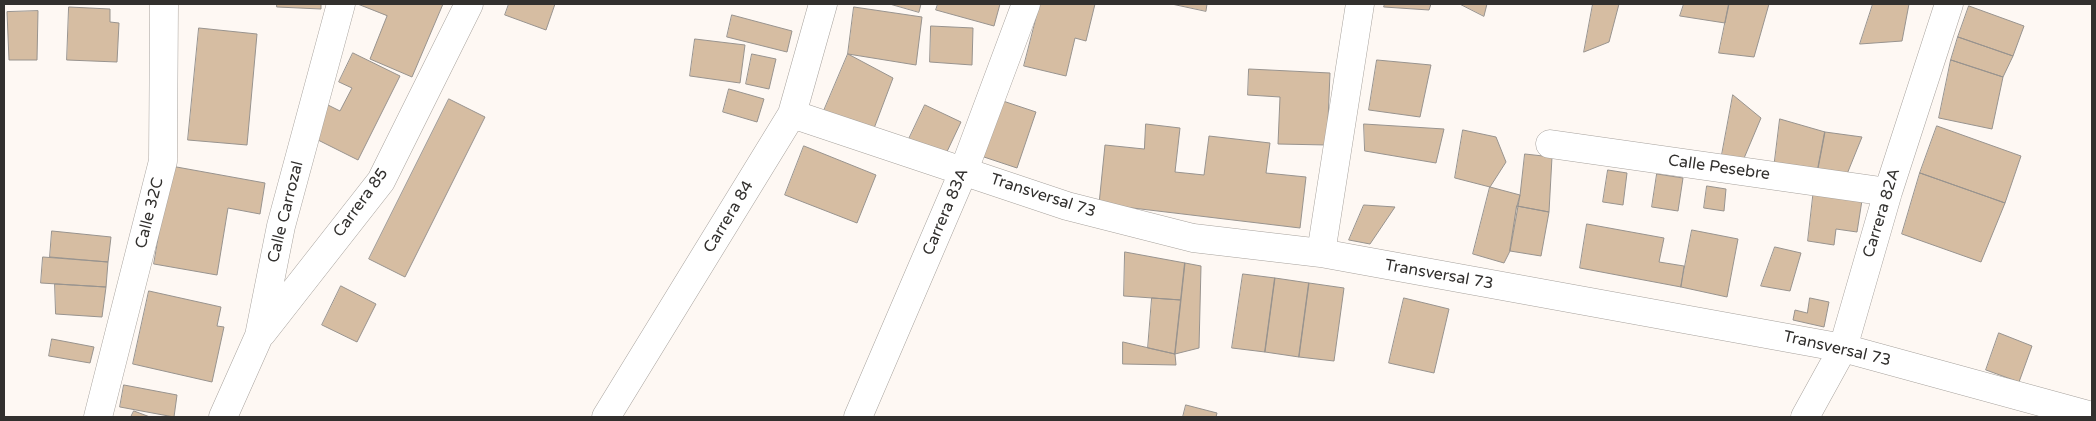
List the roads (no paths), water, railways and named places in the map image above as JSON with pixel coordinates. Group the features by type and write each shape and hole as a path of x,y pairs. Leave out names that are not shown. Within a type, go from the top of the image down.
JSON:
{"street":[{"name":"Calle 32C","path":"98,417 163,161 164,4"},
{"name":"Calle Carrozal","path":"223,417 259,336 281,226 341,4"},
{"name":"Carrera 85","path":"259,336 381,181 470,4"},
{"name":"Carrera 84","path":"606,417 792,114 823,4"},
{"name":"Carrera 83A","path":"858,417 964,170 1026,4"},
{"path":"1321,254 1360,4"},
{"name":"Carrera 82A","path":"1805,417 1843,348 1888,192 1949,4"},
{"name":"Transversal 73","path":"792,114 1067,206 1193,238 1321,254 1843,348 2044,410 2092,416"},
{"name":"Calle Pesebre","path":"1550,144 1888,192"}]}
